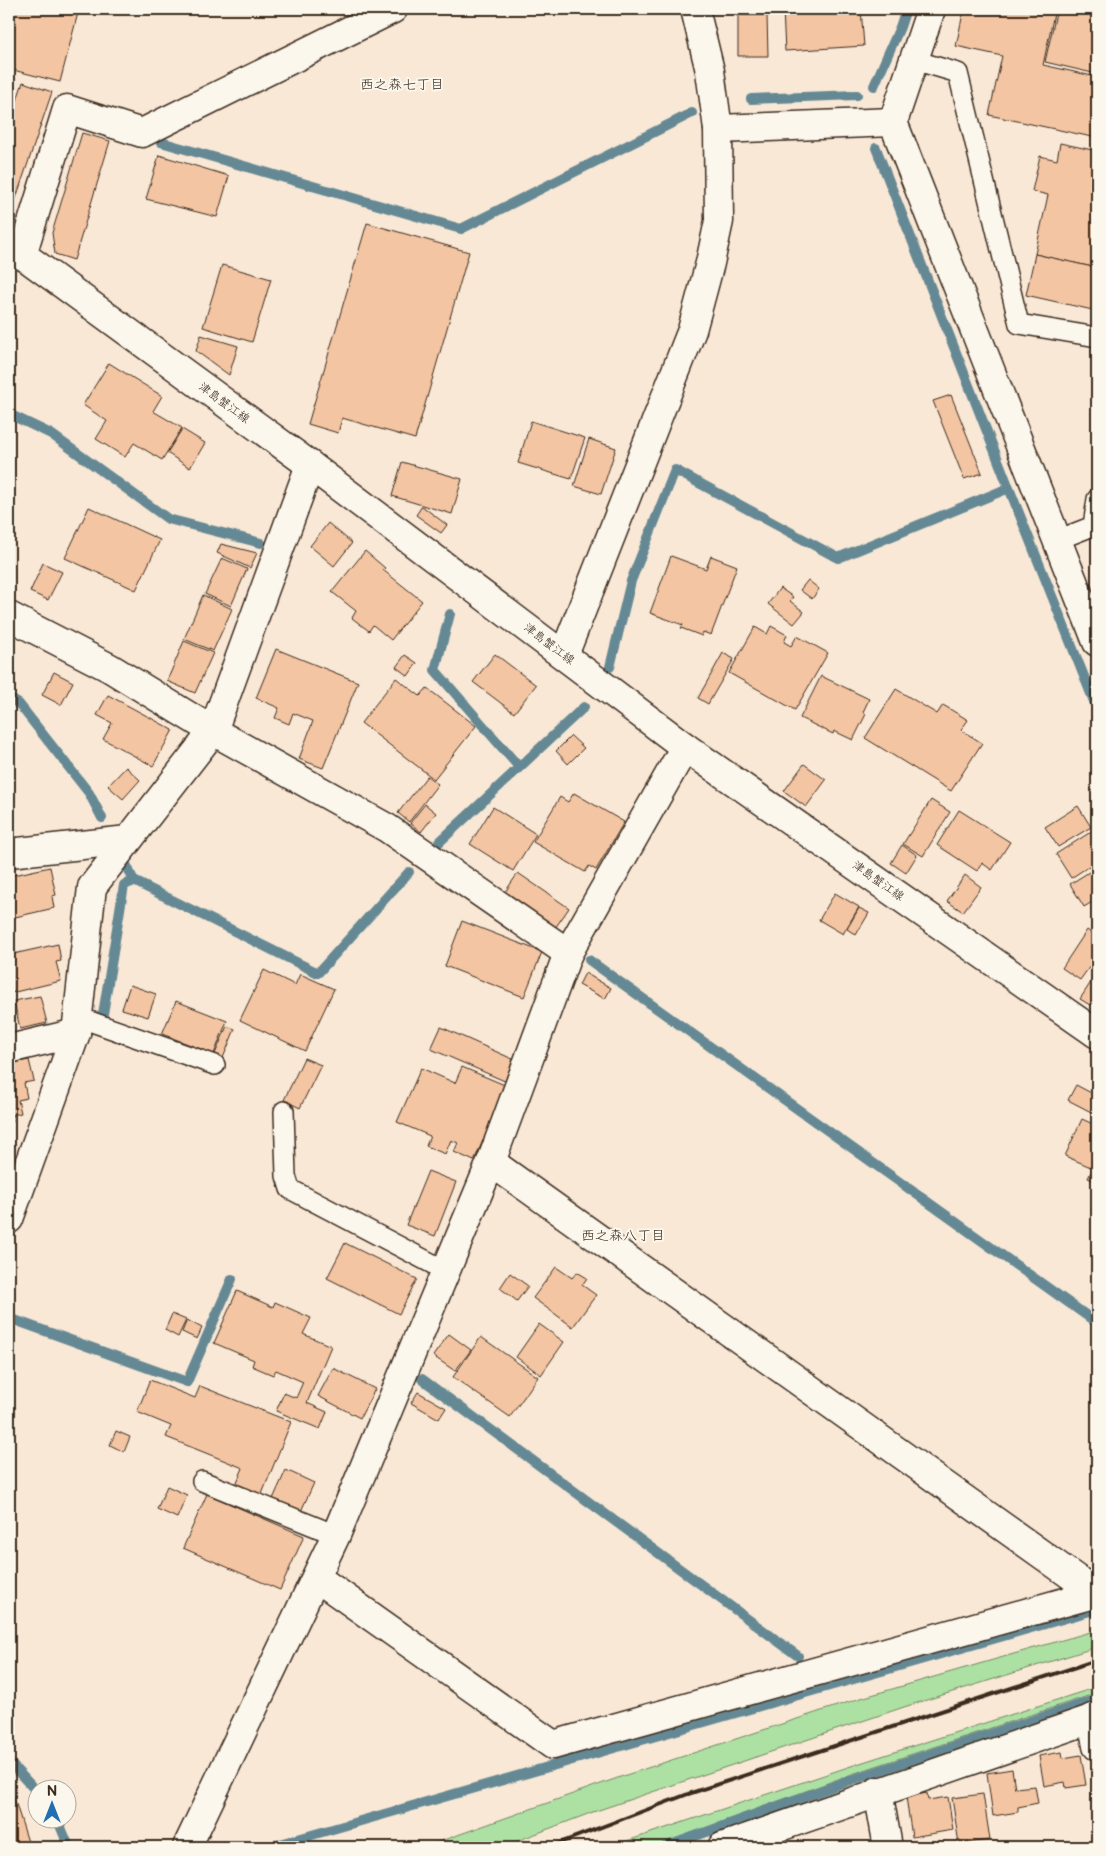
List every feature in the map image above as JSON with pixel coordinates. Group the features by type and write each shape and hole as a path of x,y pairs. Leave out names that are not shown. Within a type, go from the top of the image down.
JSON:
{"street":[{"path":"15,250 67,109 142,133 393,9"},
{"path":"564,655 692,330 719,221 718,129 710,71 695,9"},
{"path":"930,9 893,122 1097,642"},
{"path":"718,129 893,122"},
{"name":"津島蟹江線","path":"15,250 310,465 685,748 1097,1034"},
{"path":"9,1219 77,1025 92,887 213,732 310,465"},
{"path":"9,616 110,668 213,732 387,828 568,953"},
{"path":"187,1847 336,1534 491,1162 568,953 685,748"},
{"path":"9,853 128,840"},
{"path":"9,1049 77,1025"},
{"path":"491,1162 1096,1593"},
{"path":"316,1578 553,1745 1096,1593"},
{"path":"722,1847 878,1791 1095,1717 1097,1746"},
{"path":"878,1791 888,1847"}],"lane":[{"path":"914,60 958,73 1019,324 1097,337"},
{"path":"1057,540 1093,526 1097,499"},
{"path":"77,1025 215,1065"},
{"path":"284,1111 286,1176 290,1189 446,1271"},
{"path":"202,1481 336,1534"}],"green space":[{"path":"1097,1630 1097,1647 904,1707 593,1812 501,1847 424,1847 626,1775 861,1698"},
{"path":"1097,1687 1097,1693 852,1774 653,1847 609,1847 857,1764"}],"building":[{"path":"9,9 79,9 60,82 13,70 9,85"},
{"path":"861,9 864,46 785,51 783,10"},
{"path":"964,9 1055,9 1043,65 1097,77 1097,138 989,115 1002,56 956,46"},
{"path":"1057,9 1097,9 1097,74 1045,62"},
{"path":"738,15 767,15 768,56 738,56"},
{"path":"23,82 52,92 13,207 9,206 9,124"},
{"path":"82,133 110,141 74,260 55,254 52,233"},
{"path":"1060,143 1097,151 1097,268 1035,254 1048,195 1032,191 1040,156 1057,160"},
{"path":"159,155 229,176 217,217 146,199"},
{"path":"367,223 469,252 415,439 342,418 338,433 308,424"},
{"path":"1035,254 1097,268 1097,311 1026,295"},
{"path":"222,265 271,279 252,342 203,327"},
{"path":"201,335 238,346 229,375 196,351"},
{"path":"109,363 162,396 153,411 182,428 162,460 134,443 125,457 96,439 107,421 83,405"},
{"path":"951,395 982,473 964,479 933,401"},
{"path":"531,421 585,438 571,479 518,463"},
{"path":"182,429 205,443 190,468 167,453"},
{"path":"589,439 616,448 601,494 574,486"},
{"path":"402,462 462,479 452,514 392,496"},
{"path":"422,506 447,525 441,533 416,515"},
{"path":"89,507 160,540 136,590 65,558"},
{"path":"328,523 352,543 334,566 310,546"},
{"path":"221,544 257,553 250,568 217,553"},
{"path":"365,551 385,568 383,570 422,601 391,640 373,625 369,631 352,618 356,611 332,592"},
{"path":"671,556 706,569 711,556 737,566 711,635 703,632 702,636 681,628 683,625 650,613"},
{"path":"222,558 247,569 231,606 205,594"},
{"path":"43,563 62,572 48,600 30,592"},
{"path":"808,580 819,589 812,599 800,590"},
{"path":"780,588 793,597 790,601 804,612 794,624 768,604"},
{"path":"203,595 232,609 213,651 184,639"},
{"path":"771,626 787,635 784,642 791,646 797,636 828,653 795,710 729,673 755,627 767,634"},
{"path":"184,641 213,653 195,693 167,681"},
{"path":"276,649 358,682 323,768 299,759 313,721 293,713 289,724 275,718 279,708 256,698"},
{"path":"723,653 734,659 708,704 698,698"},
{"path":"495,654 536,685 514,713 473,682"},
{"path":"405,655 417,663 408,676 396,667"},
{"path":"54,672 73,682 61,705 42,695"},
{"path":"821,676 869,699 863,712 866,714 853,740 834,731 833,734 800,718"},
{"path":"396,678 420,696 427,688 476,726 434,779 361,723"},
{"path":"896,689 937,714 943,705 968,720 961,730 982,743 951,791 865,738"},
{"path":"108,695 173,730 153,766 103,739 112,723 97,715"},
{"path":"571,736 584,748 568,764 556,751"},
{"path":"804,764 826,780 806,807 784,791"},
{"path":"126,767 140,780 123,799 108,786"},
{"path":"427,776 438,784 409,822 398,813"},
{"path":"574,793 624,822 596,870 589,866 585,872 533,842 560,797 568,802"},
{"path":"931,800 950,812 923,856 903,844"},
{"path":"425,804 436,813 421,832 410,823"},
{"path":"1078,806 1091,827 1058,847 1045,827"},
{"path":"493,807 536,834 513,871 470,844"},
{"path":"959,810 1010,842 992,870 982,863 977,871 937,845"},
{"path":"1097,828 1097,861 1071,878 1056,854"},
{"path":"902,845 917,855 906,873 891,863"},
{"path":"50,867 56,895 52,896 54,908 11,918 9,876"},
{"path":"1097,867 1097,899 1084,907 1070,884"},
{"path":"518,873 569,908 553,931 503,895"},
{"path":"965,875 981,887 963,912 947,901"},
{"path":"835,893 859,907 843,934 819,920"},
{"path":"859,908 869,913 856,935 847,929"},
{"path":"462,921 542,952 524,997 445,966"},
{"path":"1087,930 1097,937 1097,964 1093,962 1080,980 1062,968"},
{"path":"58,944 61,961 56,962 61,981 11,993 9,955"},
{"path":"264,970 295,985 300,974 334,989 305,1051 240,1020"},
{"path":"585,973 611,988 605,999 579,985"},
{"path":"1097,973 1097,995 1090,1005 1080,999"},
{"path":"130,985 156,994 148,1017 122,1009"},
{"path":"40,996 47,1023 20,1029 14,1001"},
{"path":"176,1001 227,1021 214,1054 162,1034"},
{"path":"227,1026 235,1029 223,1058 215,1054"},
{"path":"441,1027 517,1061 507,1082 431,1049"},
{"path":"304,1058 321,1065 300,1108 284,1100"},
{"path":"29,1060 34,1081 24,1083 27,1098 18,1100 21,1113 12,1115 13,1121 9,1122 9,1064"},
{"path":"462,1067 507,1086 474,1161 454,1152 458,1143 451,1140 445,1154 426,1146 430,1136 397,1122 421,1068 455,1083"},
{"path":"1076,1085 1097,1096 1097,1110 1095,1114 1068,1100"},
{"path":"1082,1119 1097,1126 1097,1182 1088,1178 1093,1168 1065,1156"},
{"path":"428,1171 456,1182 435,1236 406,1225"},
{"path":"345,1243 417,1279 399,1314 327,1278"},
{"path":"556,1267 572,1278 577,1272 587,1278 582,1285 596,1295 573,1327 533,1298"},
{"path":"510,1273 528,1286 517,1301 500,1288"},
{"path":"237,1291 273,1307 275,1302 311,1318 303,1334 331,1346 307,1403 327,1412 320,1429 276,1411 284,1393 296,1398 303,1382 276,1370 273,1375 252,1366 254,1360 214,1343"},
{"path":"172,1314 186,1320 178,1337 165,1330"},
{"path":"187,1320 202,1328 197,1339 182,1332"},
{"path":"539,1324 564,1342 541,1375 516,1357"},
{"path":"449,1334 471,1350 455,1371 433,1356"},
{"path":"481,1337 538,1377 510,1417 453,1377"},
{"path":"333,1368 375,1389 360,1418 318,1396"},
{"path":"150,1380 195,1398 200,1386 291,1422 260,1499 234,1489 243,1468 166,1437 171,1426 137,1412"},
{"path":"418,1392 446,1408 439,1419 411,1403"},
{"path":"116,1431 130,1437 124,1452 110,1445"},
{"path":"286,1470 314,1483 301,1511 273,1499"},
{"path":"167,1486 187,1495 177,1518 157,1509"},
{"path":"207,1494 304,1536 280,1590 183,1548"},
{"path":"1062,1752 1063,1758 1081,1755 1086,1785 1066,1788 1065,1782 1044,1786 1039,1756"},
{"path":"1012,1769 1015,1788 1035,1786 1038,1803 1018,1807 1018,1812 993,1816 987,1773"},
{"path":"9,1782 28,1842 12,1847 9,1847"},
{"path":"927,1793 928,1800 948,1797 953,1830 912,1837 906,1797"},
{"path":"983,1794 990,1840 959,1844 952,1798"}],"waterway":[{"path":"874,86 906,9"},
{"path":"751,99 857,95"},
{"path":"161,142 461,229 692,113"},
{"path":"610,667 631,581 675,470 838,558 1009,488 876,148"},
{"path":"9,414 51,434 168,519 261,543"},
{"path":"1009,488 1097,709"},
{"path":"450,614 435,670 519,767"},
{"path":"9,698 19,704 89,793 102,818"},
{"path":"433,848 584,707"},
{"path":"127,866 134,881 318,973 409,872"},
{"path":"103,1014 124,885 134,881"},
{"path":"589,960 1097,1323"},
{"path":"9,1318 187,1382 232,1279"},
{"path":"422,1379 798,1656"},
{"path":"270,1847 1097,1609"},
{"path":"665,1847 848,1781 1097,1699"},
{"path":"9,1762 28,1782"},
{"path":"61,1828 69,1847"}],"railway":[{"path":"549,1847 688,1794 1097,1660"}],"district":[{"name":"西之森七丁目","path":"402,84"},
{"name":"西之森八丁目","path":"623,1235"}]}
